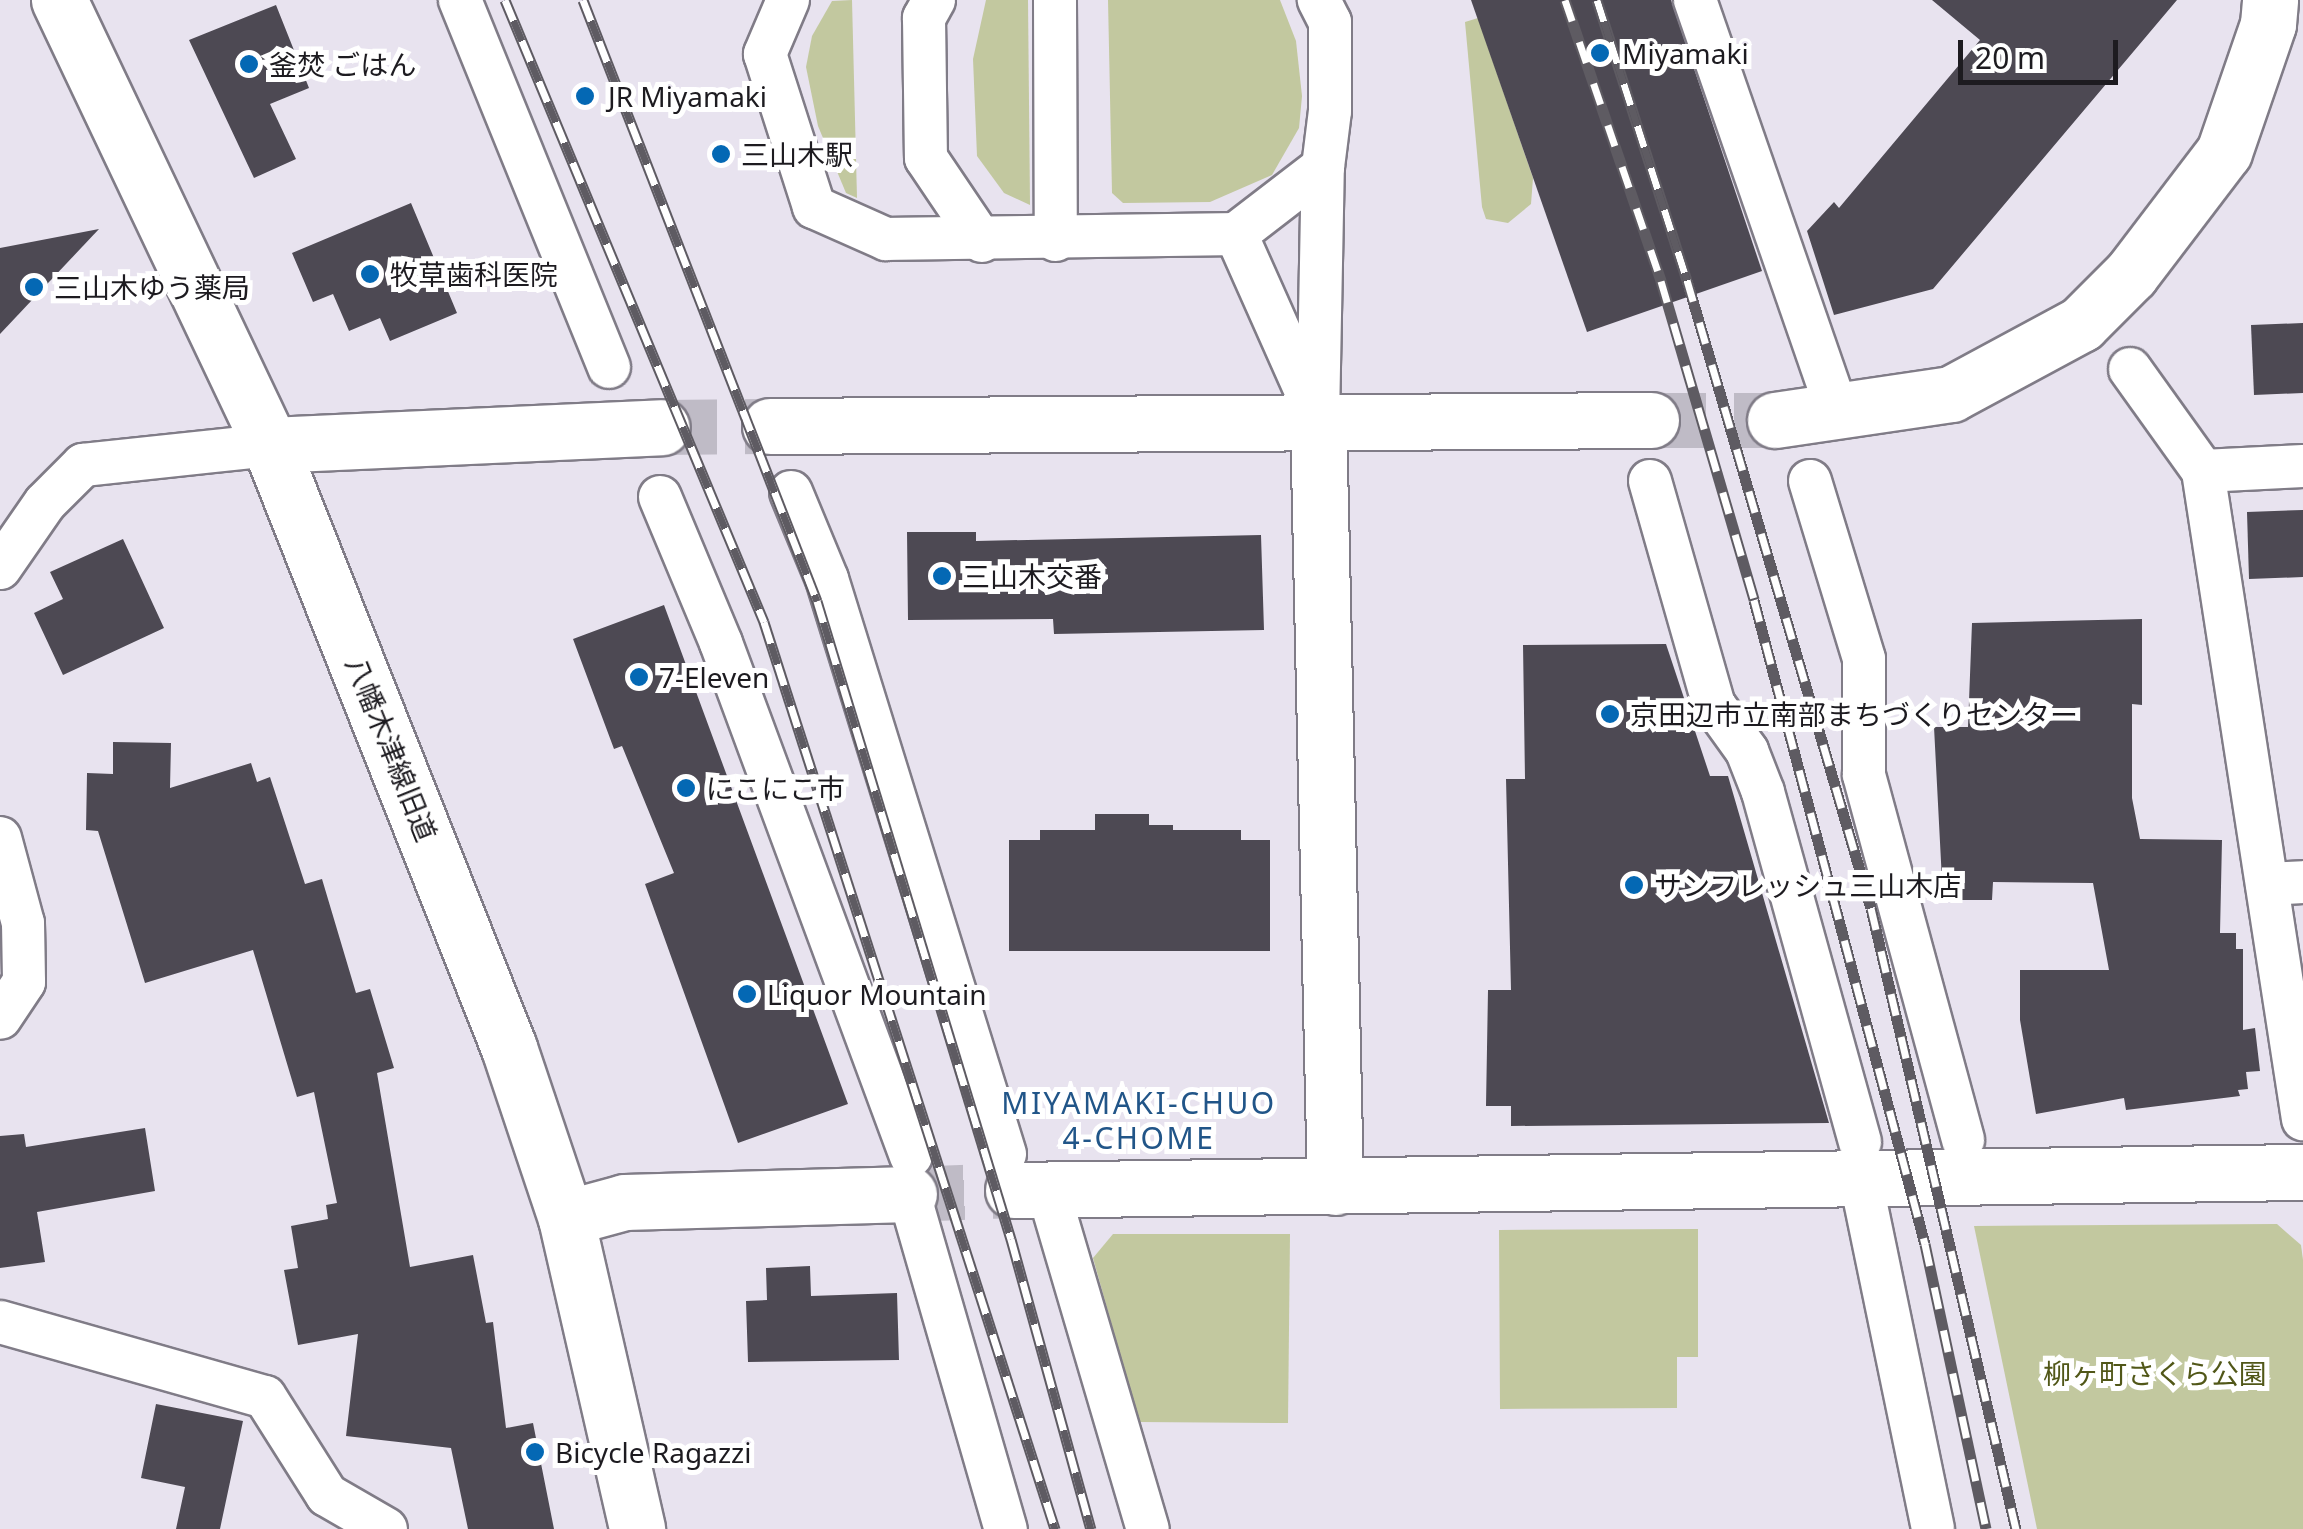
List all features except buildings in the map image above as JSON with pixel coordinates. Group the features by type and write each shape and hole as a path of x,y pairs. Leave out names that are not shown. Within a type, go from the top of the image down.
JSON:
{"street":[{"name":"八幡木津線旧道","path":"59,0 270,445 503,1030 566,1218 637,1529"},
{"path":"460,0 609,367"},
{"path":"788,0 765,54 814,207 886,239 1056,240 1236,234 1323,167"},
{"path":"934,0 924,18 926,158 982,241"},
{"path":"1055,0 1056,240"},
{"path":"1320,0 1330,22 1318,418 1335,1186"},
{"path":"1696,0 1838,414"},
{"path":"1775,420 1838,414 1951,394 2081,324 2131,274 2224,152 2280,17"},
{"path":"1236,234 1318,418"},
{"path":"2130,369 2203,471 2285,883 2303,1119"},
{"path":"770,426 1318,418 1651,420"},
{"path":"0,568 45,503 83,464 270,445 662,427"},
{"path":"2203,471 2303,466"},
{"path":"1650,480 1714,705 1748,751 1764,792 1861,1162 1933,1529"},
{"path":"1810,482 1864,658 1864,775 1963,1140"},
{"path":"791,492 827,579 1022,1178 1148,1529"},
{"path":"660,497 721,643 910,1175 1006,1529"},
{"path":"0,838 23,924 24,982 0,1018"},
{"path":"1022,1178 1335,1186 1861,1162 2303,1172"},
{"path":"566,1218 625,1202 910,1175"},
{"path":"0,1322 265,1398 327,1495 386,1529"}],"green space":[{"path":"852,0 857,198 846,193 818,126 806,67 812,36 832,1"},
{"path":"986,0 1028,0 1030,205 1004,193 977,156 973,59"},
{"path":"1108,0 1280,0 1296,41 1302,96 1299,128 1272,175 1210,202 1123,203 1112,193"},
{"path":"1478,18 1533,178 1531,204 1508,223 1486,219 1482,207 1465,22"},
{"name":"柳ヶ町さくら公園","path":"2277,1224 2301,1245 2303,1260 2303,1529 2037,1529 1974,1226"},
{"path":"1698,1229 1698,1357 1677,1357 1677,1408 1500,1409 1499,1230"},
{"path":"1113,1234 1290,1234 1288,1423 1139,1422 1093,1258"}],"tunnel":[{"path":"1651,420 1775,420"},
{"path":"662,427 770,426"},
{"path":"909,1194 1013,1190"}],"railway":[{"path":"505,0 764,622 1055,1529"},
{"path":"583,0 817,601 1011,1239 1091,1529"},
{"path":"1565,0 1661,281 1754,600 1925,1244 1986,1529"},
{"path":"1597,0 1687,280 1871,908 2016,1529"}],"place":[{"name":"Miyamaki","path":"1600,53"},
{"name":"釜焚 ごはん","path":"249,64"},
{"name":"JR Miyamaki","path":"585,96"},
{"name":"三山木駅","path":"721,154"},
{"name":"牧草歯科医院","path":"370,274"},
{"name":"三山木ゆう薬局","path":"34,287"},
{"name":"三山木交番","path":"942,576"},
{"name":"7-Eleven","path":"639,677"},
{"name":"京田辺市立南部まちづくりセンター","path":"1610,714"},
{"name":"にこにこ市","path":"686,788"},
{"name":"サンフレッシュ三山木店","path":"1634,885"},
{"name":"Liquor Mountain","path":"747,994"},
{"name":"Bicycle Ragazzi","path":"535,1452"}],"district":[{"name":"MIYAMAKI-CHUO 4-CHOME","path":"1139,1120"}]}
